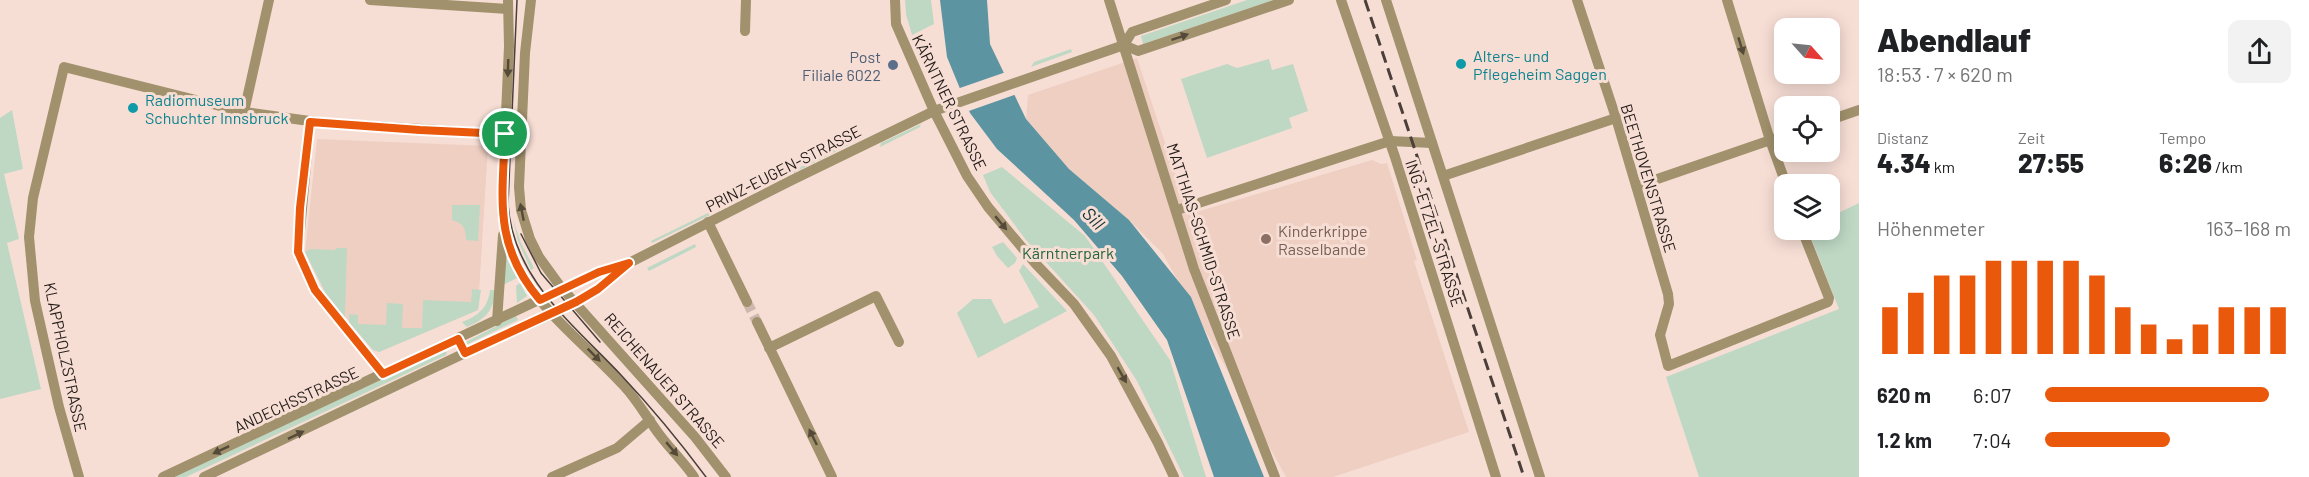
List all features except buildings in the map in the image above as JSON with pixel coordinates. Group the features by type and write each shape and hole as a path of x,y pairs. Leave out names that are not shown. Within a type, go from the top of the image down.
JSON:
{"street":[{"path":"269,0 244,112 310,122 410,130 505,134"},
{"path":"370,0 508,5 502,205 504,229 497,321"},
{"name":"REICHENAUER STRASSE","path":"531,0 525,53 519,197 523,221 530,239 562,289 695,437 726,477"},
{"path":"745,31 746,0"},
{"name":"KÄRNTNER STRASSE","path":"895,0 896,24 934,111 967,176 994,214 1035,263 1074,304 1110,356 1174,477"},
{"name":"MATTHIAS-SCHMID-STRASSE","path":"1109,0 1194,269 1275,477"},
{"path":"1226,0 1132,32 1124,45 1138,51 1289,0"},
{"name":"ING.-ETZEL-STRASSE","path":"1341,0 1389,141 1496,477"},
{"name":"ING.-ETZEL-STRASSE","path":"1386,0 1540,477"},
{"name":"BEETHOVENSTRASSE","path":"1577,0 1616,118 1668,294 1669,304 1660,335 1668,366 1828,302 1829,298 1806,240"},
{"path":"1727,0 1782,174"},
{"name":"PRINZ-EUGEN-STRASSE","path":"540,300 599,272 629,263 934,111 1124,45"},
{"name":"KLAPPHOLZSTRASSE","path":"79,477 59,407 35,301 29,237 39,164 64,67 244,112"},
{"path":"1840,117 1859,110"},
{"path":"1443,176 1616,118"},
{"path":"310,122 300,208 298,252 315,290 383,374"},
{"path":"1637,186 1774,139"},
{"path":"1177,210 1389,141 1432,143"},
{"path":"708,222 747,302"},
{"path":"504,229 511,254 519,271 540,300 624,386 694,477"},
{"name":"PRINZ-EUGEN-STRASSE","path":"552,314 598,289 629,263"},
{"path":"770,348 876,296 899,342"},
{"name":"ANDECHSSTRASSE","path":"163,477 540,300"},
{"name":"ANDECHSSTRASSE","path":"204,477 552,314"},
{"path":"757,322 832,477"},
{"path":"458,339 465,353"},
{"path":"552,477 617,448 650,420"}],"shaded area":[{"path":"1137,58 1184,200 1186,215 1372,160 1381,164 1387,163 1417,260 1414,261 1469,432 1333,477 1286,477 1163,254 1129,220 1069,169 1026,119 1028,95"},
{"path":"317,139 488,146 478,310 379,352 373,350 325,292 305,252"}],"green space":[{"path":"905,0 931,0 934,24 912,35"},
{"path":"1247,0 1274,0 1143,44 1141,36"},
{"path":"1071,49 1072,52 1031,67 1034,62"},
{"path":"1269,59 1272,70 1293,64 1308,111 1289,118 1292,128 1207,158 1181,79 1227,64 1237,68"},
{"path":"12,110 23,169 4,174 19,239 7,243 41,389 0,399 0,118"},
{"path":"921,124 920,127 880,147 881,143"},
{"path":"864,134 864,137 794,173 791,172"},
{"name":"Kärntnerpark","path":"1002,167 1085,236 1170,360 1206,477 1184,477 1137,381 1094,315 1026,240 990,192 983,175"},
{"path":"1859,203 1859,477 1699,477 1666,377 1839,309 1812,240 1840,240 1840,212"},
{"path":"452,205 480,205 478,241 466,240 463,227 452,220"},
{"path":"712,211 712,214 652,243 651,241"},
{"path":"513,219 521,243 534,268 531,270 518,241"},
{"path":"1003,242 1017,258 1015,263 1008,268 992,247"},
{"path":"695,244 696,247 649,271 647,268"},
{"path":"336,248 347,248 345,317 325,292 305,252 310,249 335,250"},
{"path":"506,257 517,278 503,285"},
{"path":"1023,264 1067,311 978,358 957,313 973,299 991,299 1004,324 1039,307 1019,271"},
{"path":"520,283 527,296 517,303 516,286"},
{"path":"472,289 481,290 478,310 379,352 373,350 349,322 349,314 358,315 358,324 386,325 387,303 403,304 402,328 422,328 423,300 471,302"},
{"path":"490,290 496,290 491,309 479,321 467,327 462,322 481,310 487,302"},
{"path":"516,316 518,320 468,344 464,343"},
{"path":"444,350 446,355 186,477 174,477"}],"water":[{"name":"Sill","path":"940,0 987,0 990,44 1026,119 1069,169 1129,220 1191,297 1264,477 1214,477 1167,340 1122,276 1074,220 997,149 970,113 947,57"}],"pier":[{"path":"1006,72 1017,94 966,112 957,89"}],"tunnel":[{"path":"747,302 757,322"}],"tram line":[{"path":"517,0 508,204 512,231 521,255 533,278 548,298 621,375 676,438 706,477"},
{"path":"521,234 541,273 600,342"}],"railway":[{"path":"1365,0 1524,477"}],"place":[{"name":"Alters- und Pflegeheim Saggen","path":"1461,64"},
{"name":"Post Filiale 6022","path":"893,65"},
{"name":"Radiomuseum Schuchter Innsbruck","path":"133,108"},
{"name":"Kinderkrippe Rasselbande","path":"1266,239"}],"route":[{"path":"310,122 505,134 502,205 504,229 511,254 519,271 540,300 599,272 629,263 598,289 559,311 465,353 458,339 383,374 315,290 298,252 300,208 310,122"}]}
